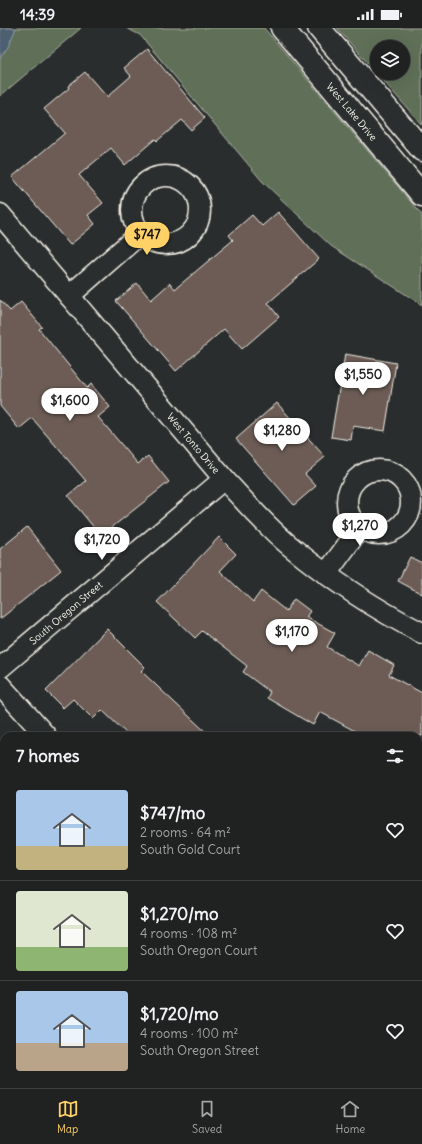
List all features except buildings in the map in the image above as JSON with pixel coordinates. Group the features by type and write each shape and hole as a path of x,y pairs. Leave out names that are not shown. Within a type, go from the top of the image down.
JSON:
{"street":[{"name":"West Lake Drive","path":"282,28 422,194"},
{"path":"319,28 422,150"},
{"name":"West Tonto Drive","path":"0,214 255,514 289,545 326,574 366,601 422,633"},
{"path":"69,296 141,233"},
{"name":"South Oregon Street","path":"0,668 224,479"},
{"path":"326,574 360,528"},
{"path":"0,685 42,732"}],"green space":[{"path":"0,28 81,28 0,96"},
{"path":"126,28 264,28 422,215 422,305 331,246 262,181 140,35"},
{"path":"337,28 422,28 422,125 383,80 410,80 410,40 370,40 370,66"}],"water":[{"path":"0,28 16,28 8,47 0,58"}]}
